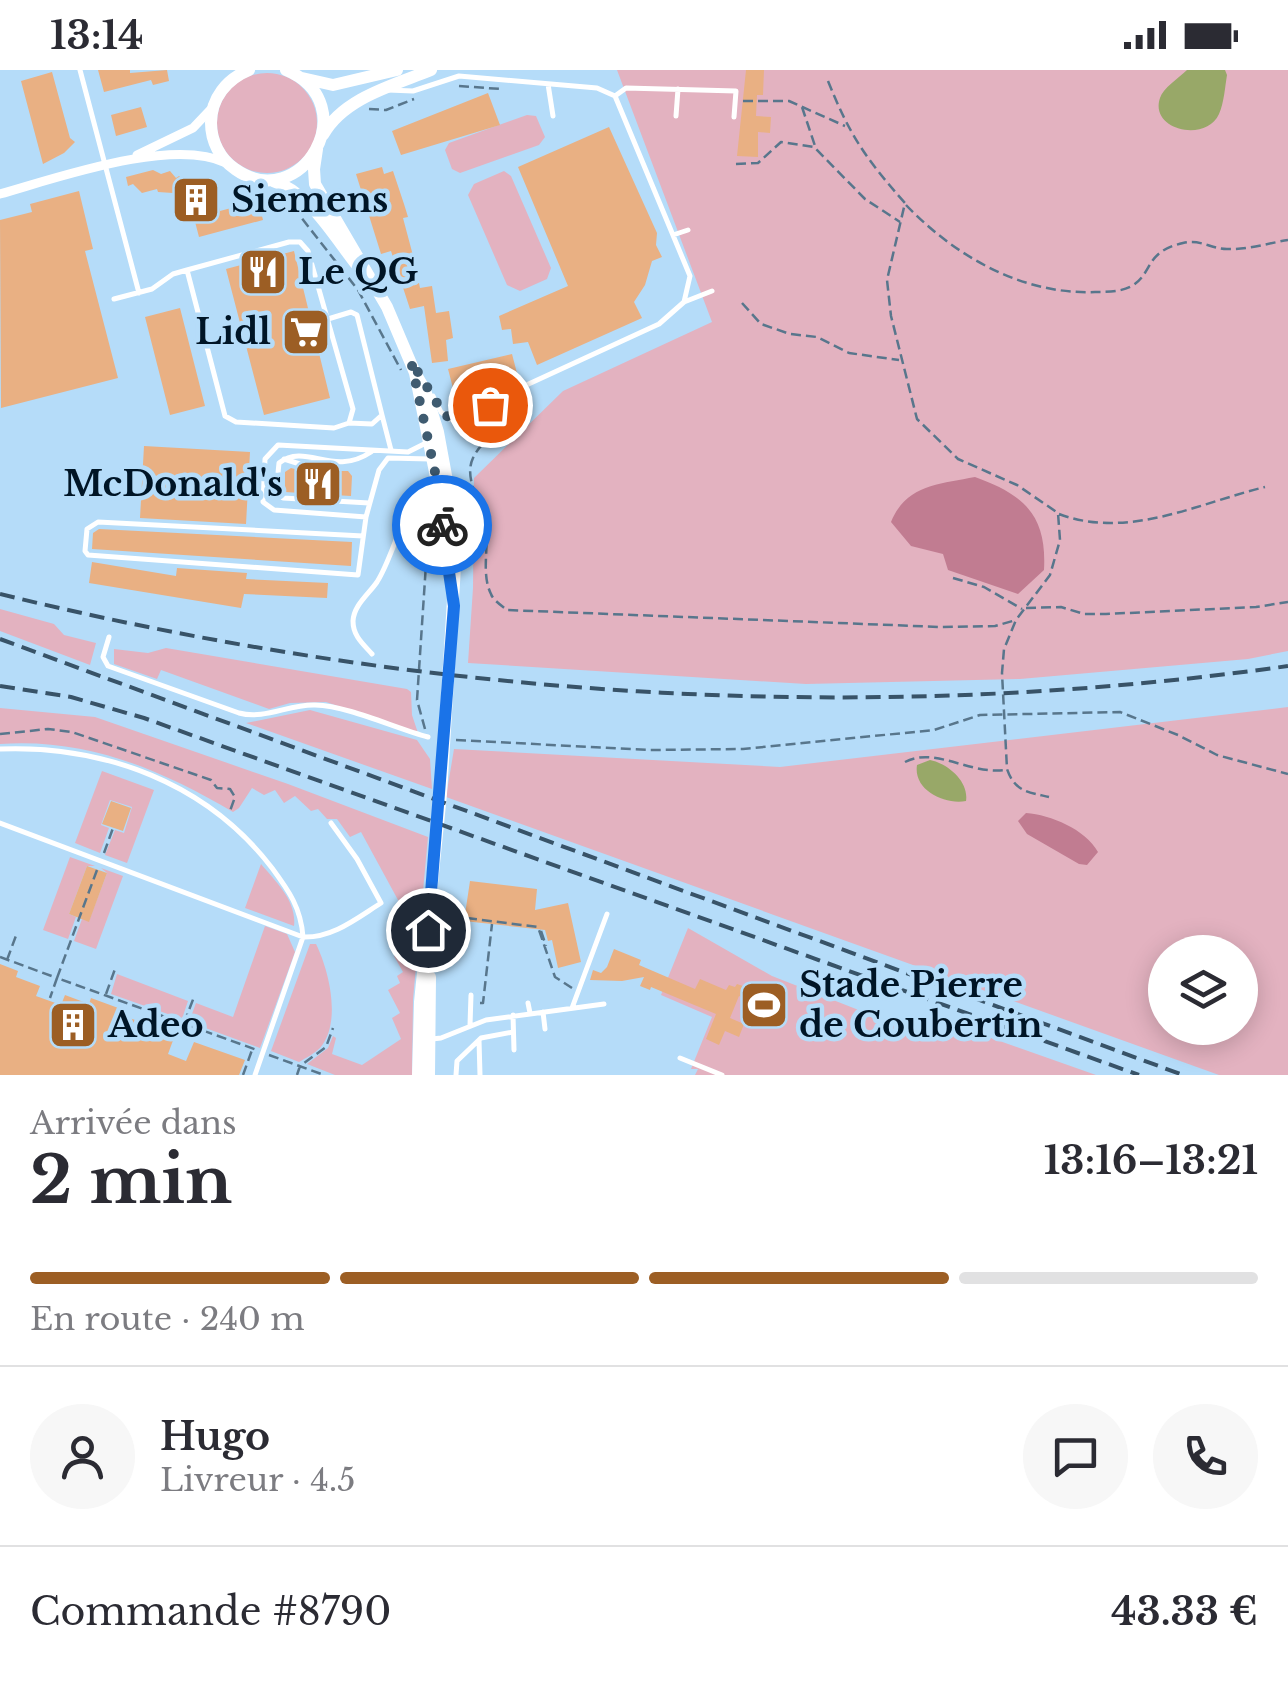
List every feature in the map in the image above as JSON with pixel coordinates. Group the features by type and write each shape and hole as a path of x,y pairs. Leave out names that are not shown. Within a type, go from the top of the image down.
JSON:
{"main road":[{"path":"249,70 226,84 214,104 213,138 230,166 249,176 283,184 298,194 376,288"},
{"path":"286,70 333,85 397,70"},
{"path":"266,180 283,178 298,170 343,112 431,70"},
{"path":"300,77 313,90 321,107 315,184 376,288 413,367 452,515 454,594 449,690 424,1039 418,1075"},
{"path":"438,457 438,489 454,594"},
{"path":"424,1039 430,1075"}],"street":[{"path":"0,194 116,163 181,136 202,120 214,104"},
{"path":"116,163 201,155 230,166"}],"lane":[{"path":"80,70 139,292"},
{"path":"386,89 412,91 458,76 598,88 616,96 690,276 684,302"},
{"path":"548,84 553,116"},
{"path":"616,96 626,88 736,91 734,116"},
{"path":"676,116 678,89"},
{"path":"673,235 688,230"},
{"path":"114,300 187,270 296,241 308,251 328,319 353,409 349,423"},
{"path":"187,270 224,416 236,422 334,428 349,423 372,424 382,415"},
{"path":"413,367 425,380 441,412 450,419 466,419 521,387 658,324 684,302 712,290"},
{"path":"328,319 352,312 357,315 391,451"},
{"path":"366,517 269,509 263,502 264,458 278,445 391,451 413,450 434,440"},
{"path":"370,503 280,497 276,493 278,466 284,459 303,465 317,460 353,463 374,450"},
{"path":"363,536 98,522 87,530 85,552 358,575 366,517 379,470 374,450"},
{"path":"379,470 392,457 438,457"},
{"path":"372,654 356,636 356,610 376,583 418,499 431,488 438,489"},
{"path":"108,637 104,657 108,666 238,713 260,716 295,707 324,706 428,738"},
{"path":"0,748 64,750 130,766 197,798 250,840 294,897 302,916 303,936 255,1075"},
{"path":"0,823 303,936 336,931 381,903 358,859 331,823"},
{"path":"572,1008 607,914"},
{"path":"471,995 472,1024"},
{"path":"528,1004 530,1014"},
{"path":"424,1039 441,1038 472,1024 513,1016 604,1004"},
{"path":"543,1012 545,1029"},
{"path":"513,1016 514,1050"},
{"path":"456,1075 457,1062 479,1040 513,1032"},
{"path":"479,1040 480,1075"},
{"path":"680,1058 722,1075"}],"path":[{"path":"828,81 864,157 931,231 995,271 1038,286 1075,293 1115,291 1130,287 1141,278 1158,253 1188,242 1202,241 1225,250 1288,240"},
{"path":"450,85 505,89"},
{"path":"357,109 386,110 418,98"},
{"path":"735,101 789,101 846,126"},
{"path":"802,107 808,132 816,142 814,147"},
{"path":"736,164 758,163 780,142 814,147 866,199 901,222"},
{"path":"905,204 887,280 900,360 917,419 944,449 1017,485 1058,514 1075,520 1125,522 1157,518 1266,487"},
{"path":"742,302 761,324 790,334 817,337 849,353 900,360"},
{"path":"521,387 514,419 478,450 470,470 486,523 486,571 491,596 507,610 941,627 995,626 1016,620"},
{"path":"1049,797 1019,790 1011,782 1002,673 1004,649 1016,620 1050,575 1060,540 1058,514"},
{"path":"428,738 419,710 418,683 429,518"},
{"path":"953,578 984,588 1024,609 1061,607 1084,614 1256,607 1288,602"},
{"path":"445,740 650,750 744,749 934,730 980,715 1120,712 1217,755 1288,774"},
{"path":"0,734 48,728 72,732 211,780 218,788 230,789 235,794 226,820"},
{"path":"905,762 929,757 978,771 1007,769"},
{"path":"50,998 113,828"},
{"path":"466,918 538,927 549,939 546,948 554,978 578,991"},
{"path":"472,1024 474,1004 483,1003 492,922"},
{"path":"540,931 546,948"},
{"path":"7,960 17,933"},
{"path":"0,957 324,1075"},
{"path":"106,996 115,969"},
{"path":"184,1024 194,996"},
{"path":"297,1075 300,1066 326,1047 332,1028"},
{"path":"242,1075 252,1048"}],"shaded area":[{"path":"617,70 1288,70 1288,651 1248,659 1020,679 806,684 468,663 474,478 563,391 712,322"},
{"path":"1187,70 1225,70 1227,75 1219,114 1212,123 1192,130 1170,125 1159,109 1164,91"},
{"path":"267,73 286,77 302,88 313,104 317,123 313,142 302,158 286,169 267,173 248,169 232,158 221,142 217,123 221,104 232,88 248,77"},
{"path":"527,115 536,116 545,137 539,145 460,173 452,169 445,150 449,143"},
{"path":"504,171 511,176 551,268 547,279 520,291 507,285 468,195 474,184"},
{"path":"975,477 1020,500 1042,535 1044,570 1018,594 948,570 943,554 911,546 891,522 905,500 915,493"},
{"path":"0,609 54,624 64,635 96,643 90,665 0,631"},
{"path":"166,648 407,689 411,692 418,733 326,702 290,703 269,709 161,670 157,679 114,664 114,649 148,653"},
{"path":"1288,707 1288,1075 1219,1075 446,797 454,749 780,767"},
{"path":"0,708 95,717 428,837 413,999 412,1075 335,1075 307,1064 328,1048 333,1036 336,1038 332,1054 362,1065 401,1039 392,1018 400,1013 388,990 400,983 397,976 403,972 394,956 397,953 393,947 401,942 393,917 404,911 361,832 350,837 337,819 327,819 318,809 311,811 295,796 284,803 275,790 264,795 252,788 233,812 178,782 122,760 63,746 0,744"},
{"path":"310,710 417,740 430,759 432,789 246,723"},
{"path":"930,760 956,775 964,787 966,801 948,801 925,788 917,765"},
{"path":"102,771 154,790 127,863 105,855 115,830 124,833 132,807 110,800 101,825 109,828 100,853 75,843"},
{"path":"1026,813 1066,825 1085,836 1098,852 1087,865 1079,864 1027,834 1018,821"},
{"path":"70,857 95,866 87,866 69,914 76,917 68,939 43,930"},
{"path":"261,864 289,900 294,926 245,908"},
{"path":"101,868 123,876 96,949 74,941 82,919 89,921 107,873"},
{"path":"265,926 287,934 295,952 260,1048 189,1022 196,1003 233,1017"},
{"name":"Stade Pierre de Coubertin","path":"688,928 772,976 935,1040 949,1023 1096,1075 695,1075 698,1069 691,1069 712,1017 661,995"},
{"path":"310,944 316,944 325,968 332,1011 327,1037 320,1048 299,1062 271,1051"},
{"path":"117,974 188,1001 182,1019 111,994"}],"building":[{"path":"98,70 167,70 169,81 153,85 151,80 104,92"},
{"path":"746,70 764,70 763,95 757,95 756,116 771,117 770,133 758,132 758,157 737,156"},
{"path":"52,72 70,138 75,142 43,164 21,81"},
{"path":"488,93 500,125 401,155 392,131"},
{"path":"141,107 147,127 116,136 111,115"},
{"path":"609,127 657,233 656,245 662,257 652,261 645,285 634,302 642,318 537,365 528,342 513,344 511,329 502,330 499,316 568,286 518,167"},
{"path":"382,167 384,174 393,171 408,217 403,218 415,263 411,264 415,284 419,283 420,288 432,286 436,313 449,311 453,338 446,340 448,361 432,363 424,306 410,309 391,251 381,254 356,174"},
{"name":"Siemens","path":"153,170 161,174 170,171 199,194 210,191 213,204 218,203 220,211 246,204 255,213 261,212 263,220 199,237 193,214 173,193 157,189 142,193 133,184 128,186 126,177"},
{"path":"79,191 93,249 85,251 118,378 1,408 0,220 32,212 30,204"},
{"path":"294,251 330,398 264,415 226,269"},
{"path":"180,308 205,406 170,415 145,317"},
{"path":"512,354 518,377 454,392 448,369"},
{"path":"144,446 250,452 246,524 140,518"},
{"name":"McDonald's","path":"291,468 348,471 352,476 351,496 285,492 285,472"},
{"path":"99,529 352,542 351,566 92,549 93,533"},
{"path":"92,562 176,576 177,568 247,573 246,579 328,583 327,598 244,594 241,608 89,583"},
{"path":"111,801 131,808 123,831 102,824"},
{"path":"87,866 107,873 89,922 69,914"},
{"path":"470,881 537,889 535,910 568,903 581,962 558,968 552,940 548,941 545,930 464,921"},
{"path":"614,949 641,960 639,965 695,989 700,979 726,990 737,984 758,991 753,1002 739,996 730,1018 744,1024 739,1037 725,1031 719,1045 706,1039 716,1014 640,986 644,977 590,980 593,970 601,973 607,967"},
{"name":"Adeo","path":"0,964 18,971 16,977 40,986 36,996 61,1005 65,995 89,1004 91,998 121,1009 119,1014 175,1035 168,1054 186,1061 194,1042 245,1060 239,1075 0,1075"}],"railway":[{"path":"0,594 159,629 318,657 479,678 641,692 803,697 965,695 1126,685 1288,666"},
{"path":"0,639 1183,1075"},
{"path":"0,686 71,697 144,718 1139,1075"}],"way so far":[{"path":"442,525 411,361 441,412 450,419 466,419 490,405"}],"place":[{"name":"Siemens","path":"196,200"},
{"name":"Le QG","path":"263,272"},
{"name":"Lidl","path":"306,332"},
{"name":"McDonald's","path":"318,484"},
{"name":"Stade Pierre de Coubertin","path":"764,1005"},
{"name":"Adeo","path":"73,1025"}],"route":[{"path":"428,930 454,606 442,525"}]}
